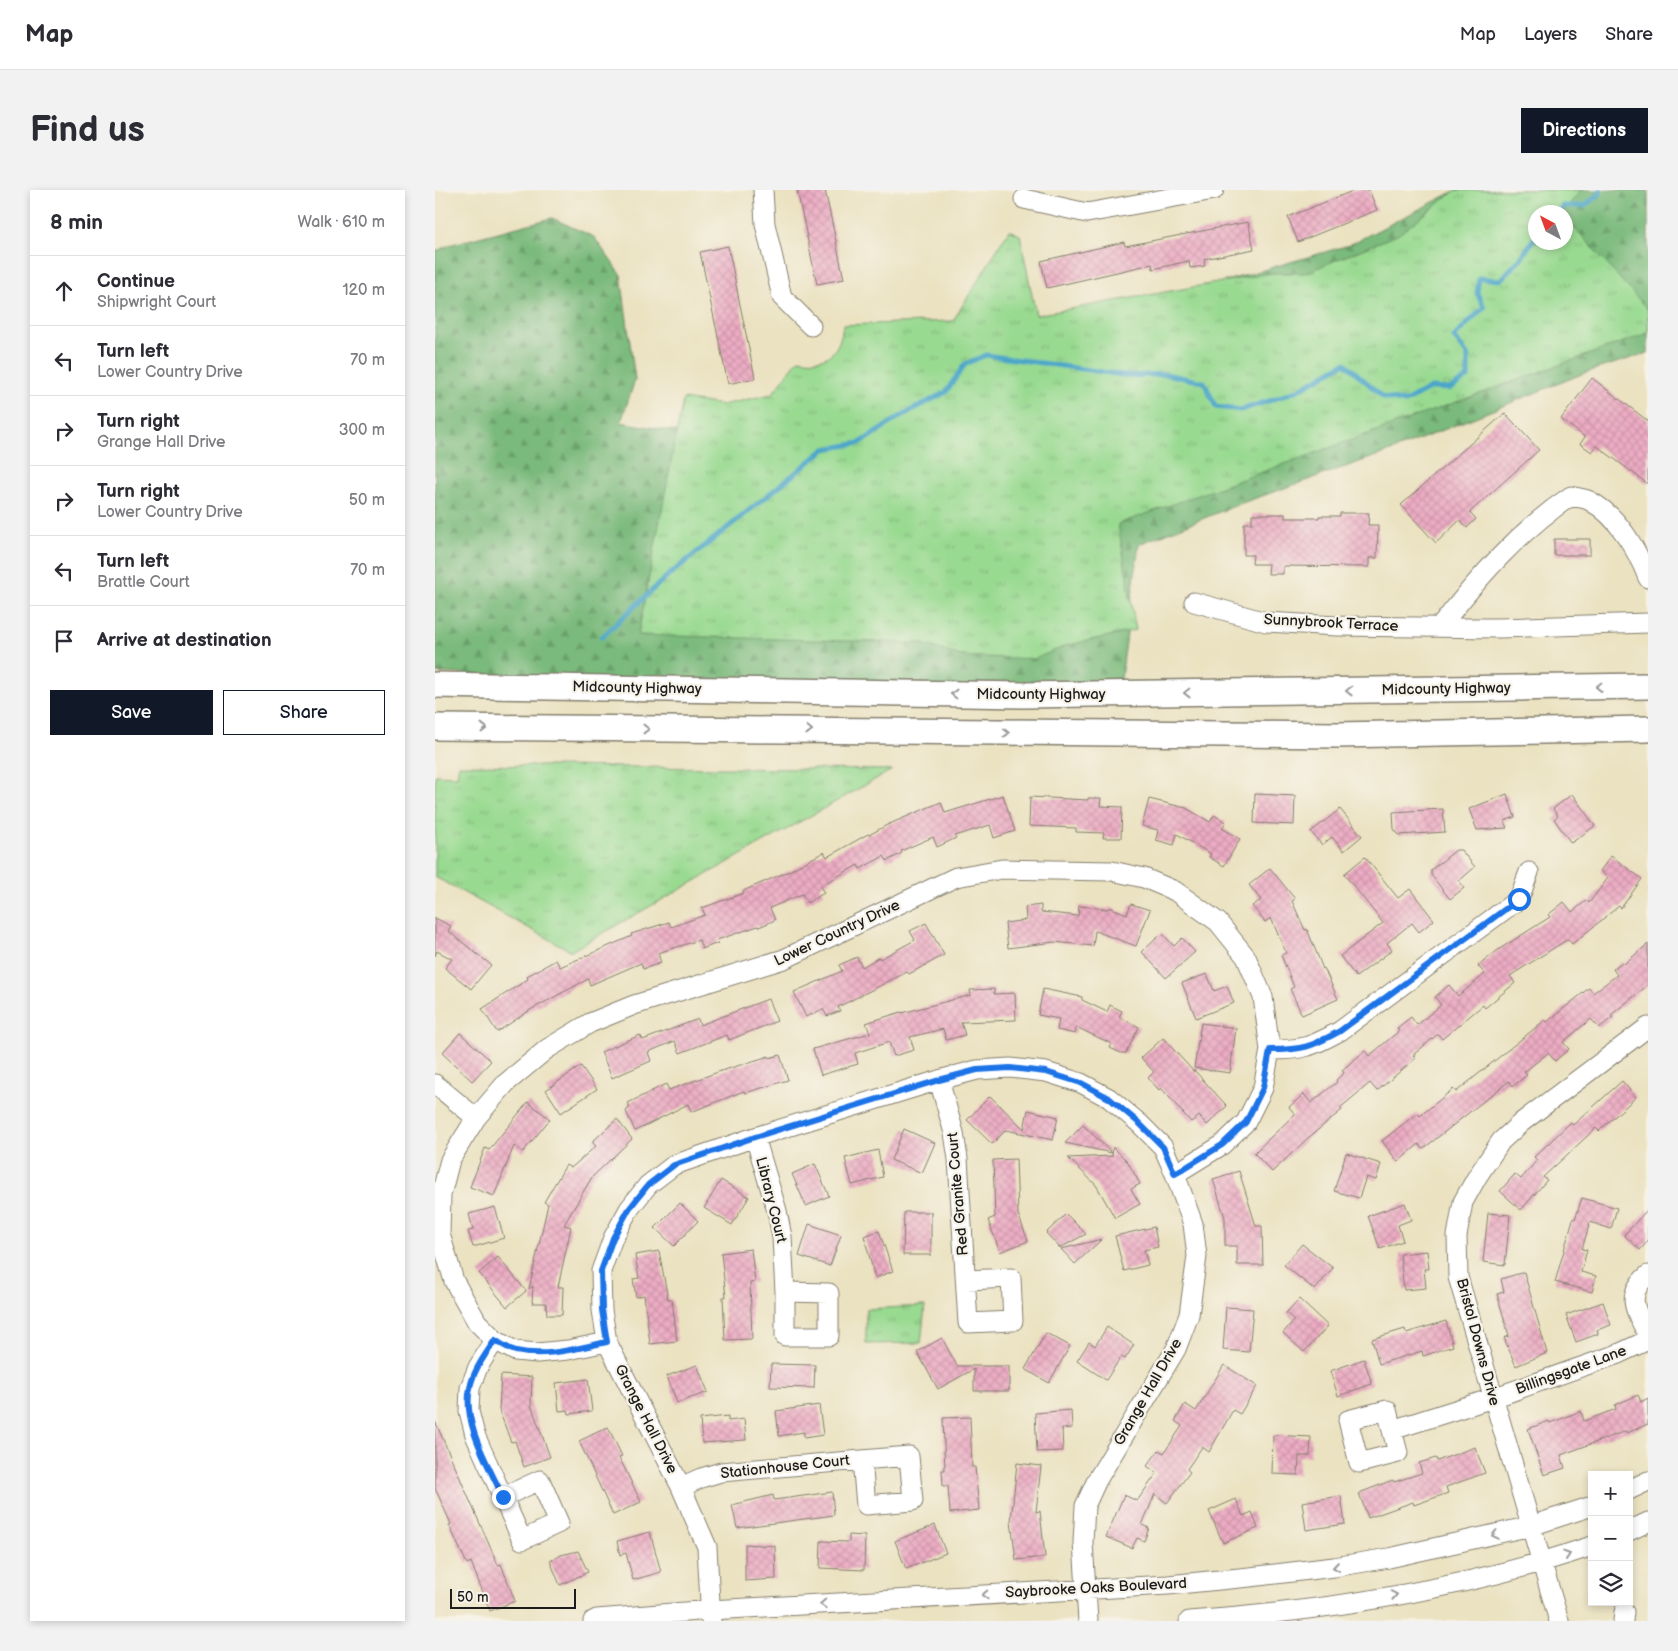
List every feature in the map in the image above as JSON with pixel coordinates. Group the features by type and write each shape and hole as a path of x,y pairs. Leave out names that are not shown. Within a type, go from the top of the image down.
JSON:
{"main road":[{"name":"Midcounty Highway","path":"435,685 1023,695 1648,686"},
{"path":"435,727 1327,735 1648,729"}],"street":[{"path":"763,190 765,224 782,297 811,326"},
{"path":"1024,199 1087,213 1214,190"},
{"path":"1440,627 1498,557 1549,511 1571,496 1590,500 1611,517 1627,538 1642,563 1648,578"},
{"name":"Sunnybrook Terrace","path":"1194,602 1266,622 1337,626 1499,628 1648,623"},
{"name":"Lower Country Drive","path":"607,1342 568,1350 537,1353 515,1351 495,1340 477,1322 454,1281 440,1234 441,1195 450,1160 476,1118 506,1083 547,1049 591,1023 634,1005 784,960 957,877 1002,869 1112,871 1144,878 1175,891 1218,922 1246,957 1263,997 1270,1050 1263,1088 1246,1122 1222,1145 1175,1174"},
{"path":"1270,1050 1293,1050 1313,1046 1340,1031 1519,899 1529,872"},
{"name":"Bristol Downs Drive","path":"1559,1621 1459,1278 1457,1236 1463,1202 1501,1141 1522,1122 1648,1027"},
{"name":"Grange Hall Drive","path":"710,1616 707,1547 681,1487 607,1342 602,1310 601,1271 613,1238 629,1209 648,1185 674,1165 755,1137 939,1080 977,1070 1010,1068 1046,1072 1081,1083 1109,1098 1139,1123 1163,1147 1193,1224 1197,1256 1189,1315 1176,1349 1097,1480 1085,1506 1083,1542 1089,1621"},
{"name":"Red Granite Court","path":"939,1080 954,1133 958,1159 966,1280"},
{"path":"435,1084 476,1118"},
{"name":"Library Court","path":"755,1137 777,1211 782,1237 785,1292"},
{"path":"1648,1275 1639,1283 1634,1295 1635,1308 1648,1335"},
{"path":"495,1340 478,1367 470,1388 469,1411 475,1435 503,1497"},
{"name":"Billingsgate Lane","path":"1391,1430 1493,1398 1618,1354 1648,1340"},
{"name":"Stationhouse Court","path":"681,1487 721,1472 862,1460"},
{"path":"1633,1488 1648,1481"},
{"name":"Saybrooke Oaks Boulevard","path":"593,1621 597,1619 710,1616 1177,1584 1334,1568 1531,1526 1588,1507"},
{"path":"1633,1529 1648,1522"},
{"path":"1189,1621 1258,1616 1332,1606 1459,1582 1541,1563 1588,1547"}],"green space":[{"path":"1456,190 1581,190 1569,205 1528,205 1528,250 1573,250 1573,226 1648,310 1648,333 1118,524 1136,630 1068,645 1034,659 961,656 920,643 638,635 683,399 722,405 772,394 799,359 817,360 830,354 839,343 843,325 953,321 1009,230 1020,235 1036,315 1272,273 1305,273 1399,234"},
{"path":"1457,190 1648,190 1648,353 1587,372 1391,451 1242,503 1139,544 1119,694 435,673 435,252 449,245 552,218 594,237 621,275 635,380 621,422 688,434 1349,245"},
{"path":"459,765 892,770 571,951 435,877 435,775 457,776"},
{"path":"925,1306 921,1343 866,1344 866,1309"}],"building":[{"path":"797,190 825,190 844,279 817,284"},
{"path":"1355,190 1369,190 1377,210 1298,242 1288,217"},
{"path":"1248,222 1254,249 1204,259 1205,266 1190,268 1189,261 1153,269 1152,264 1047,288 1041,261 1124,242 1125,246"},
{"path":"728,246 755,378 728,384 700,252"},
{"path":"1592,378 1648,421 1648,484 1597,446 1592,452 1580,444 1585,437 1561,419"},
{"path":"1505,413 1539,450 1470,512 1476,519 1467,528 1460,520 1436,543 1401,505"},
{"path":"1340,513 1369,513 1368,525 1378,525 1377,558 1369,558 1369,567 1283,566 1283,574 1268,574 1269,564 1252,564 1253,555 1244,555 1244,523 1252,523 1252,514 1285,514 1285,518 1319,518 1319,516 1340,516"},
{"path":"1554,539 1590,539 1590,555 1554,555"},
{"path":"1255,794 1295,796 1294,825 1254,823"},
{"path":"1507,794 1515,817 1504,821 1507,828 1477,830 1469,809"},
{"path":"1572,794 1595,826 1571,843 1554,819 1558,816 1553,809"},
{"path":"1003,795 1015,831 994,838 990,825 955,836 956,838 937,847 933,837 901,851 902,853 887,861 884,856 860,869 858,865 820,886 824,893 807,903 802,894 770,908 775,920 717,940 718,943 702,949 699,940 658,953 661,963 643,969 641,963 590,985 588,979 532,1009 497,1032 482,1009 528,979 527,976 556,960 560,967 632,936 631,934 669,922 671,927 705,915 702,908 744,893 743,891 789,871 824,852 827,857 868,834 941,802 945,813"},
{"path":"1030,797 1088,800 1088,798 1101,798 1100,806 1122,807 1121,838 1103,838 1104,833 1076,832 1076,828 1029,826"},
{"path":"1149,799 1186,808 1210,822 1214,815 1226,822 1222,828 1240,839 1224,866 1209,857 1211,854 1177,834 1174,845 1156,840 1158,830 1142,826"},
{"path":"1340,809 1362,836 1344,851 1332,837 1322,845 1311,832"},
{"path":"1443,809 1445,832 1399,835 1394,829 1393,812"},
{"path":"1456,850 1461,850 1475,867 1459,881 1464,888 1450,899 1431,875 1431,870"},
{"path":"1611,856 1642,879 1621,908 1619,906 1572,944 1568,939 1510,976 1515,983 1485,1008 1483,1005 1442,1039 1438,1034 1413,1055 1416,1058 1377,1091 1370,1083 1340,1108 1342,1110 1308,1138 1272,1172 1254,1153 1295,1114 1289,1107 1304,1094 1311,1103 1337,1082 1336,1080 1344,1073 1342,1070 1365,1051 1369,1056 1399,1031 1397,1028 1411,1017 1417,1025 1441,1005 1435,997 1449,985 1458,996 1485,974 1478,966 1498,950 1550,917 1548,915 1564,902 1572,912 1587,900 1589,903 1608,878 1600,871"},
{"path":"1365,857 1398,898 1410,889 1434,920 1419,932 1412,923 1387,943 1392,950 1356,977 1340,956 1383,923 1344,874"},
{"path":"1270,868 1295,899 1292,901 1305,930 1307,929 1323,969 1338,999 1302,1015 1290,989 1294,987 1281,955 1286,953 1271,918 1265,922 1252,906 1261,900 1249,885"},
{"path":"1131,904 1150,910 1136,946 1095,931 1093,946 1054,942 1008,948 1005,923 1026,920 1025,907 1041,905 1041,912 1078,916 1079,906 1108,909 1109,907 1127,914"},
{"path":"435,918 451,926 448,931 491,965 471,989 445,968 452,959 437,951 435,956"},
{"path":"926,923 944,955 909,974 907,972 838,1007 840,1011 827,1016 823,1009 806,1017 794,992 842,971 839,965 857,957 862,967 879,957 880,959 915,940 910,931"},
{"path":"1162,933 1174,946 1182,938 1195,952 1166,978 1142,952"},
{"path":"1648,944 1648,985 1611,1015 1613,1017 1599,1028 1591,1019 1563,1042 1569,1049 1555,1061 1548,1053 1524,1072 1527,1075 1513,1086 1509,1081 1423,1149 1419,1144 1398,1162 1382,1141 1417,1113 1420,1116 1453,1089 1456,1092 1545,1020 1547,1022 1589,988 1593,993 1617,975 1613,969 1622,962 1624,964"},
{"path":"1207,974 1214,991 1227,986 1234,1003 1196,1018 1182,983"},
{"path":"994,989 994,994 1015,993 1016,1020 961,1022 965,1035 946,1040 943,1029 910,1037 914,1050 894,1056 889,1042 855,1053 858,1064 821,1075 813,1049 870,1033 866,1023 901,1012 971,995 970,990"},
{"path":"1043,989 1082,997 1082,1000 1107,1012 1110,1005 1122,1011 1119,1017 1139,1027 1126,1053 1110,1048 1112,1044 1076,1027 1075,1034 1057,1030 1059,1019 1038,1015"},
{"path":"768,999 777,1021 729,1040 727,1035 680,1053 675,1041 648,1052 651,1061 612,1078 601,1052 640,1035 643,1040 698,1019 700,1025"},
{"path":"1201,1023 1236,1028 1230,1073 1194,1068"},
{"path":"460,1033 491,1061 472,1081 442,1053"},
{"path":"1163,1038 1227,1106 1207,1125 1199,1116 1191,1122 1161,1088 1159,1090 1148,1078 1154,1072 1141,1058"},
{"path":"780,1055 788,1080 745,1093 744,1091 691,1112 688,1104 635,1131 626,1111 630,1107 628,1103 666,1084 669,1090 718,1072 769,1056 769,1058"},
{"path":"581,1066 597,1089 561,1113 546,1090"},
{"path":"1622,1081 1636,1097 1599,1131 1596,1128 1543,1177 1547,1180 1521,1210 1500,1191 1515,1174 1521,1179 1537,1160 1534,1157 1571,1122 1573,1125"},
{"path":"990,1096 1024,1129 1028,1110 1058,1117 1053,1140 1006,1130 992,1144 967,1120"},
{"path":"528,1102 550,1119 523,1152 514,1146 494,1196 470,1187 485,1148 489,1150"},
{"path":"617,1119 632,1139 592,1177 564,1225 571,1227 558,1287 563,1287 562,1315 547,1315 546,1303 532,1303 533,1286 529,1289 548,1204 544,1202 566,1165 571,1168 596,1146 592,1142"},
{"path":"1083,1125 1112,1153 1065,1143"},
{"path":"904,1129 935,1143 922,1173 891,1160"},
{"path":"1113,1147 1128,1162 1140,1184 1131,1189 1140,1204 1115,1218 1096,1185 1068,1158 1112,1156"},
{"path":"878,1150 883,1177 852,1185 845,1158"},
{"path":"1346,1153 1381,1164 1376,1180 1366,1177 1359,1198 1334,1191"},
{"path":"1016,1159 1018,1214 1028,1241 1000,1252 988,1220 995,1217 993,1160"},
{"path":"815,1164 829,1196 806,1206 792,1174"},
{"path":"1239,1171 1256,1226 1262,1226 1263,1265 1237,1265 1237,1246 1225,1246 1225,1218 1213,1179"},
{"path":"721,1180 749,1197 732,1225 704,1208"},
{"path":"1582,1198 1617,1208 1611,1229 1590,1222 1582,1249 1587,1250 1581,1272 1596,1276 1592,1292 1555,1282 1573,1219 1575,1219"},
{"path":"680,1203 698,1221 674,1246 655,1228"},
{"path":"1405,1203 1411,1220 1398,1225 1403,1241 1380,1249 1368,1216"},
{"path":"495,1207 504,1238 473,1247 468,1231 473,1230 469,1214"},
{"path":"1648,1209 1648,1241 1640,1250 1624,1235"},
{"path":"904,1212 931,1212 931,1255 903,1255"},
{"path":"1488,1213 1510,1215 1505,1265 1483,1262"},
{"path":"1066,1214 1086,1234 1060,1248 1046,1233"},
{"path":"809,1224 841,1235 830,1266 799,1256"},
{"path":"1154,1227 1158,1247 1144,1250 1148,1265 1124,1271 1115,1236"},
{"path":"879,1231 893,1271 875,1278 864,1236"},
{"path":"1102,1239 1075,1264 1061,1249"},
{"path":"1302,1244 1333,1268 1315,1290 1284,1265"},
{"path":"751,1249 755,1282 750,1283 752,1339 725,1340 723,1297 726,1297 721,1253"},
{"path":"659,1251 668,1299 672,1299 677,1341 650,1344 644,1295 636,1297 633,1279 639,1278 635,1255"},
{"path":"1427,1251 1429,1269 1424,1269 1426,1288 1404,1290 1400,1254"},
{"path":"498,1257 526,1291 507,1307 479,1273"},
{"path":"1524,1272 1547,1353 1516,1366 1504,1338 1509,1336 1497,1294 1504,1292 1501,1279"},
{"path":"1299,1299 1328,1326 1304,1352 1283,1333 1294,1320 1286,1313"},
{"path":"1603,1302 1611,1325 1597,1330 1598,1334 1576,1342 1566,1315"},
{"path":"1226,1307 1253,1309 1249,1352 1223,1350"},
{"path":"1446,1321 1453,1346 1423,1356 1422,1351 1379,1364 1372,1339 1405,1329 1406,1333"},
{"path":"1107,1327 1134,1345 1125,1359 1121,1357 1106,1380 1077,1361 1089,1342 1095,1346"},
{"path":"1046,1333 1070,1346 1049,1383 1025,1369"},
{"path":"942,1338 957,1366 1009,1366 1009,1391 974,1391 974,1369 938,1389 917,1352"},
{"path":"1364,1359 1372,1384 1338,1396 1330,1371"},
{"path":"771,1364 815,1365 814,1388 770,1387"},
{"path":"697,1365 708,1392 677,1403 667,1376"},
{"path":"1224,1365 1257,1386 1240,1414 1233,1410 1209,1452 1202,1447 1187,1469 1190,1472 1167,1503 1155,1494 1142,1525 1149,1528 1144,1541 1137,1538 1132,1548 1106,1537 1124,1495 1137,1501 1157,1473 1147,1466 1159,1450 1164,1453 1182,1426 1175,1421 1185,1404 1196,1411"},
{"path":"501,1375 532,1377 531,1405 550,1457 524,1467 515,1441 511,1442 499,1410"},
{"path":"588,1379 592,1411 569,1414 568,1410 559,1411 556,1383"},
{"path":"1638,1395 1641,1402 1648,1398 1648,1424 1561,1455 1565,1468 1544,1475 1528,1429 1581,1411 1584,1421 1616,1409 1615,1405"},
{"path":"819,1405 823,1435 804,1438 804,1432 779,1436 776,1411"},
{"path":"1071,1410 1072,1428 1062,1429 1063,1451 1037,1452 1035,1413"},
{"path":"728,1416 728,1421 744,1419 746,1440 702,1443 700,1419"},
{"path":"970,1417 972,1467 975,1467 979,1510 950,1513 948,1486 943,1486 942,1470 945,1470 943,1418"},
{"path":"435,1421 498,1565 501,1564 515,1601 490,1611 471,1562 467,1564 435,1488"},
{"path":"608,1427 622,1456 619,1457 641,1502 613,1515 579,1441"},
{"path":"1273,1435 1311,1437 1310,1456 1299,1456 1298,1475 1272,1474"},
{"path":"1475,1447 1485,1473 1446,1487 1448,1493 1414,1505 1413,1502 1368,1518 1359,1493 1393,1480 1394,1482 1422,1473 1419,1463 1436,1458 1437,1461"},
{"path":"1017,1463 1041,1466 1036,1512 1040,1511 1045,1557 1016,1560 1011,1521"},
{"path":"832,1492 834,1515 737,1528 732,1505 773,1495 774,1500"},
{"path":"1341,1496 1345,1524 1306,1530 1302,1502"},
{"path":"1236,1499 1243,1516 1252,1512 1258,1528 1223,1543 1209,1511"},
{"path":"935,1525 946,1553 906,1569 895,1541"},
{"path":"650,1532 661,1572 633,1580 626,1553 620,1555 617,1541"},
{"path":"849,1535 865,1536 864,1570 820,1568 821,1541 849,1542"},
{"path":"745,1544 775,1546 776,1579 745,1581"},
{"path":"578,1551 588,1572 560,1585 550,1561 561,1555"}],"waterway":[{"path":"1573,206 1584,206 1600,194 1600,190"},
{"path":"602,637 664,579 825,449 860,443 901,416 946,392 965,364 986,355 1130,376 1165,374 1204,382 1216,407 1240,410 1296,391 1345,363 1383,397 1405,402 1431,388 1450,389 1468,377 1468,356 1454,337 1484,307 1477,293 1479,278 1500,280 1521,258 1528,248"}],"route":[{"path":"503,1497 475,1435 469,1411 470,1388 478,1367 495,1340 515,1351 537,1353 568,1350 607,1342 602,1310 601,1271 613,1238 629,1209 648,1185 674,1165 755,1137 939,1080 977,1070 1010,1068 1046,1072 1081,1083 1109,1098 1139,1123 1163,1147 1175,1174 1222,1145 1246,1122 1263,1088 1270,1050 1293,1050 1313,1046 1340,1031 1519,899"}]}
